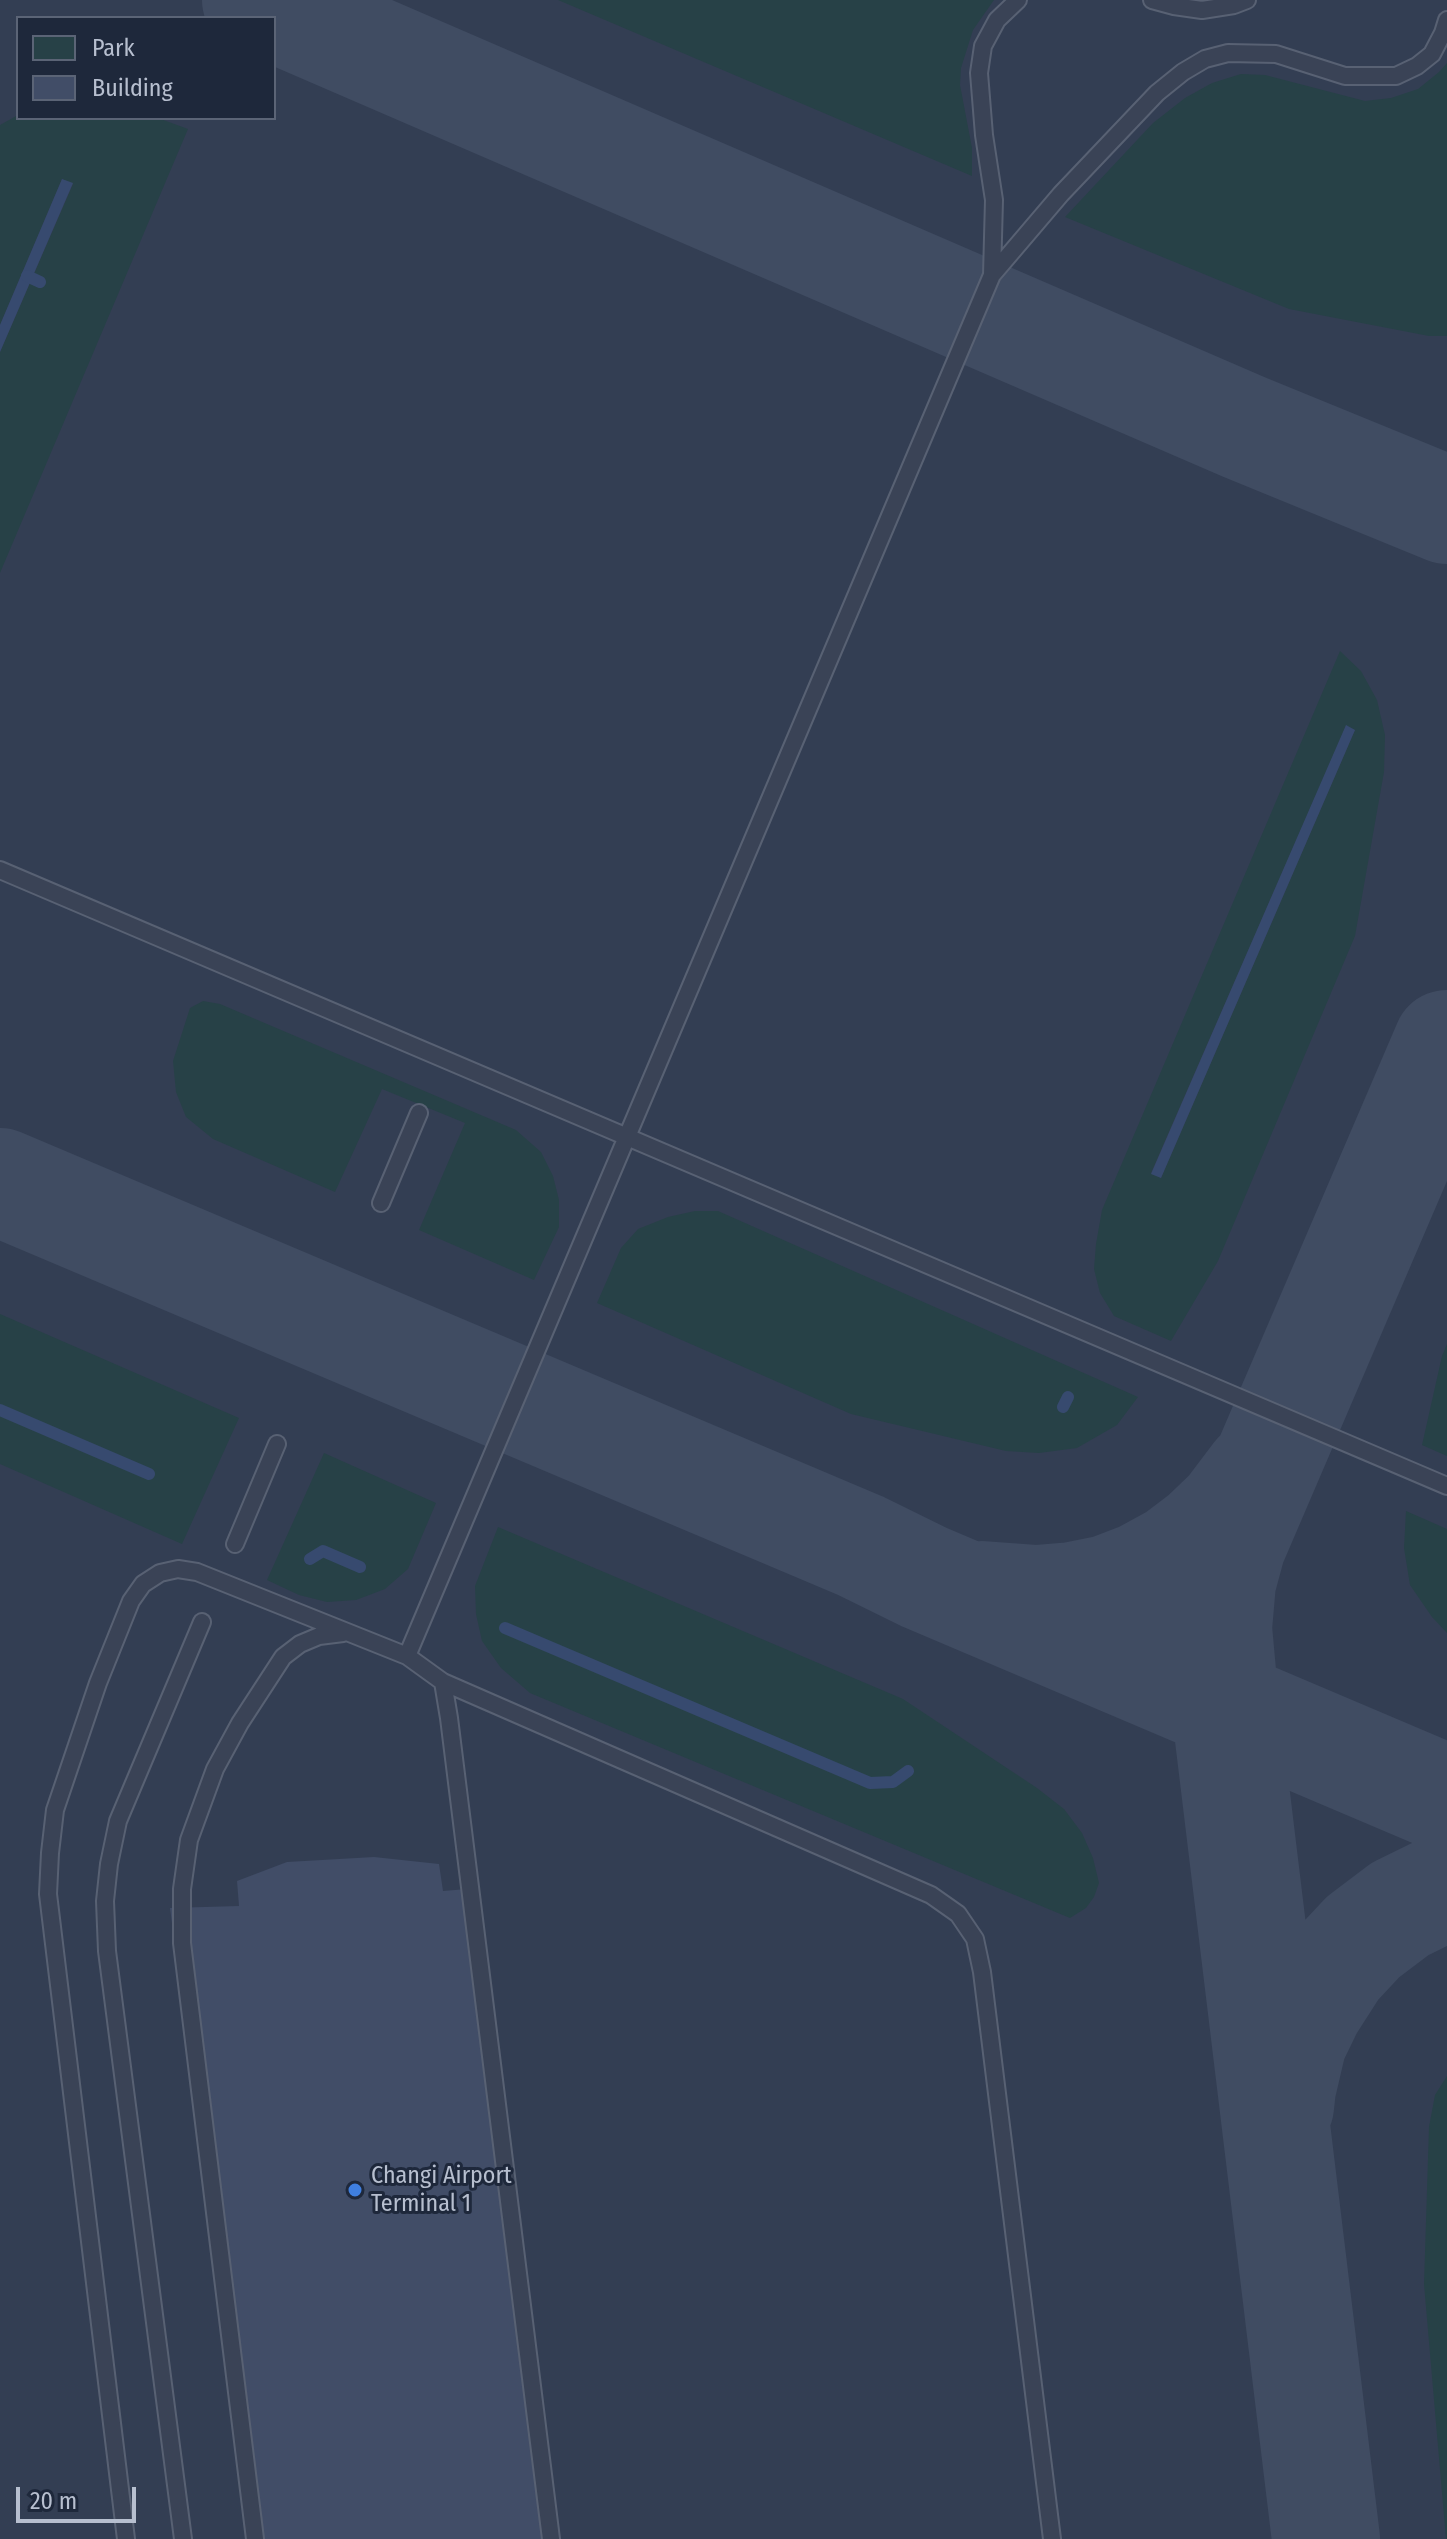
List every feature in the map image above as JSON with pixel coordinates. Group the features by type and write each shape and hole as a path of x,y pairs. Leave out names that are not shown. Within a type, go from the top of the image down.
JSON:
{"lane":[{"path":"992,275 994,200 982,120 979,73 983,46 997,20 1018,0"},
{"path":"1152,0 1202,10 1247,0"},
{"path":"407,1656 992,275 1061,194 1157,93 1205,59 1228,53 1276,54 1345,76 1396,76 1417,66 1432,54 1447,20"},
{"path":"0,870 1447,1486"},
{"path":"381,1203 419,1113"},
{"path":"235,1544 277,1444"},
{"path":"126,2539 48,1894 50,1853 55,1810 98,1683 131,1601 143,1584 160,1573 178,1569 197,1572 407,1656 443,1682 931,1895 958,1914 975,1939 982,1972 1052,2539"},
{"path":"183,2539 107,1951 105,1901 118,1821 202,1622"},
{"path":"255,2539 182,1943 182,1889 189,1840 215,1769 240,1723 283,1657 300,1644 319,1636 345,1633"},
{"path":"443,1682 551,2539"}],"shaded area":[{"path":"0,0 1447,0 1447,2539 0,2539"}],"green space":[{"path":"558,0 994,0 973,30 961,68 960,85 972,148 972,176"},
{"path":"1447,63 1447,336 1429,336 1289,309 1065,217 1153,123 1185,98 1212,83 1241,74 1265,75 1365,101 1391,98 1418,89"},
{"path":"16,116 16,120 163,120 188,129 0,573 0,352 73,184 62,179 0,325 0,125"},
{"path":"1340,651 1361,671 1377,700 1385,735 1384,772 1355,936 1218,1261 1171,1341 1114,1316 1100,1293 1094,1269 1102,1210","holes":["1346,726 1355,730 1161,1178 1151,1173"]},
{"path":"203,1001 220,1004 516,1130 541,1152 553,1176 559,1200 559,1227 534,1280 419,1230 465,1123 382,1089 335,1192 213,1139 186,1117 176,1092 173,1061 190,1008"},
{"path":"695,1211 718,1211 1138,1397 1117,1425 1077,1448 1039,1453 1006,1451 851,1414 597,1303 621,1248 638,1229 668,1217"},
{"path":"0,1314 239,1418 182,1544 0,1464"},
{"path":"1447,1344 1447,1456 1422,1445"},
{"path":"324,1453 436,1503 408,1569 385,1589 356,1600 327,1602 299,1595 267,1580"},
{"path":"1406,1511 1447,1529 1447,1633 1410,1585 1404,1548"},
{"path":"498,1527 903,1699 1064,1809 1082,1833 1093,1858 1099,1883 1094,1897 1086,1908 1070,1918 530,1693 501,1668 482,1641 476,1614 475,1586"},
{"path":"1447,2076 1446,2539 1424,2284 1429,2127 1435,2095"}],"water":[{"path":"62,179 73,183 0,352 0,325"},
{"path":"1346,725 1355,730 1161,1178 1151,1174"}],"building":[{"name":"Changi Airport Terminal 1","path":"374,1857 439,1864 443,1891 467,1889 546,2539 251,2539 170,1908 239,1906 237,1881 287,1862"}],"waterway":[{"path":"27,276 40,282"},
{"path":"1063,1407 1068,1397"},
{"path":"0,1410 149,1474"},
{"path":"310,1559 323,1551 360,1567"},
{"path":"505,1628 870,1783 893,1782 908,1771"}],"taxiway":[{"path":"256,0 1244,427 1447,510"},
{"path":"1326,2539 1218,1628 1222,1582 1232,1545 1447,1044"},
{"path":"0,1182 861,1546 924,1577 1447,1799"},
{"path":"982,1595 1037,1599 1073,1596 1108,1589 1142,1576 1175,1558 1204,1536 1229,1512 1257,1475"},
{"path":"1280,2106 1293,2041 1310,2006 1335,1967 1363,1937 1400,1909 1447,1886"}],"place":[{"name":"Changi Airport Terminal 1","path":"355,2190"}]}
